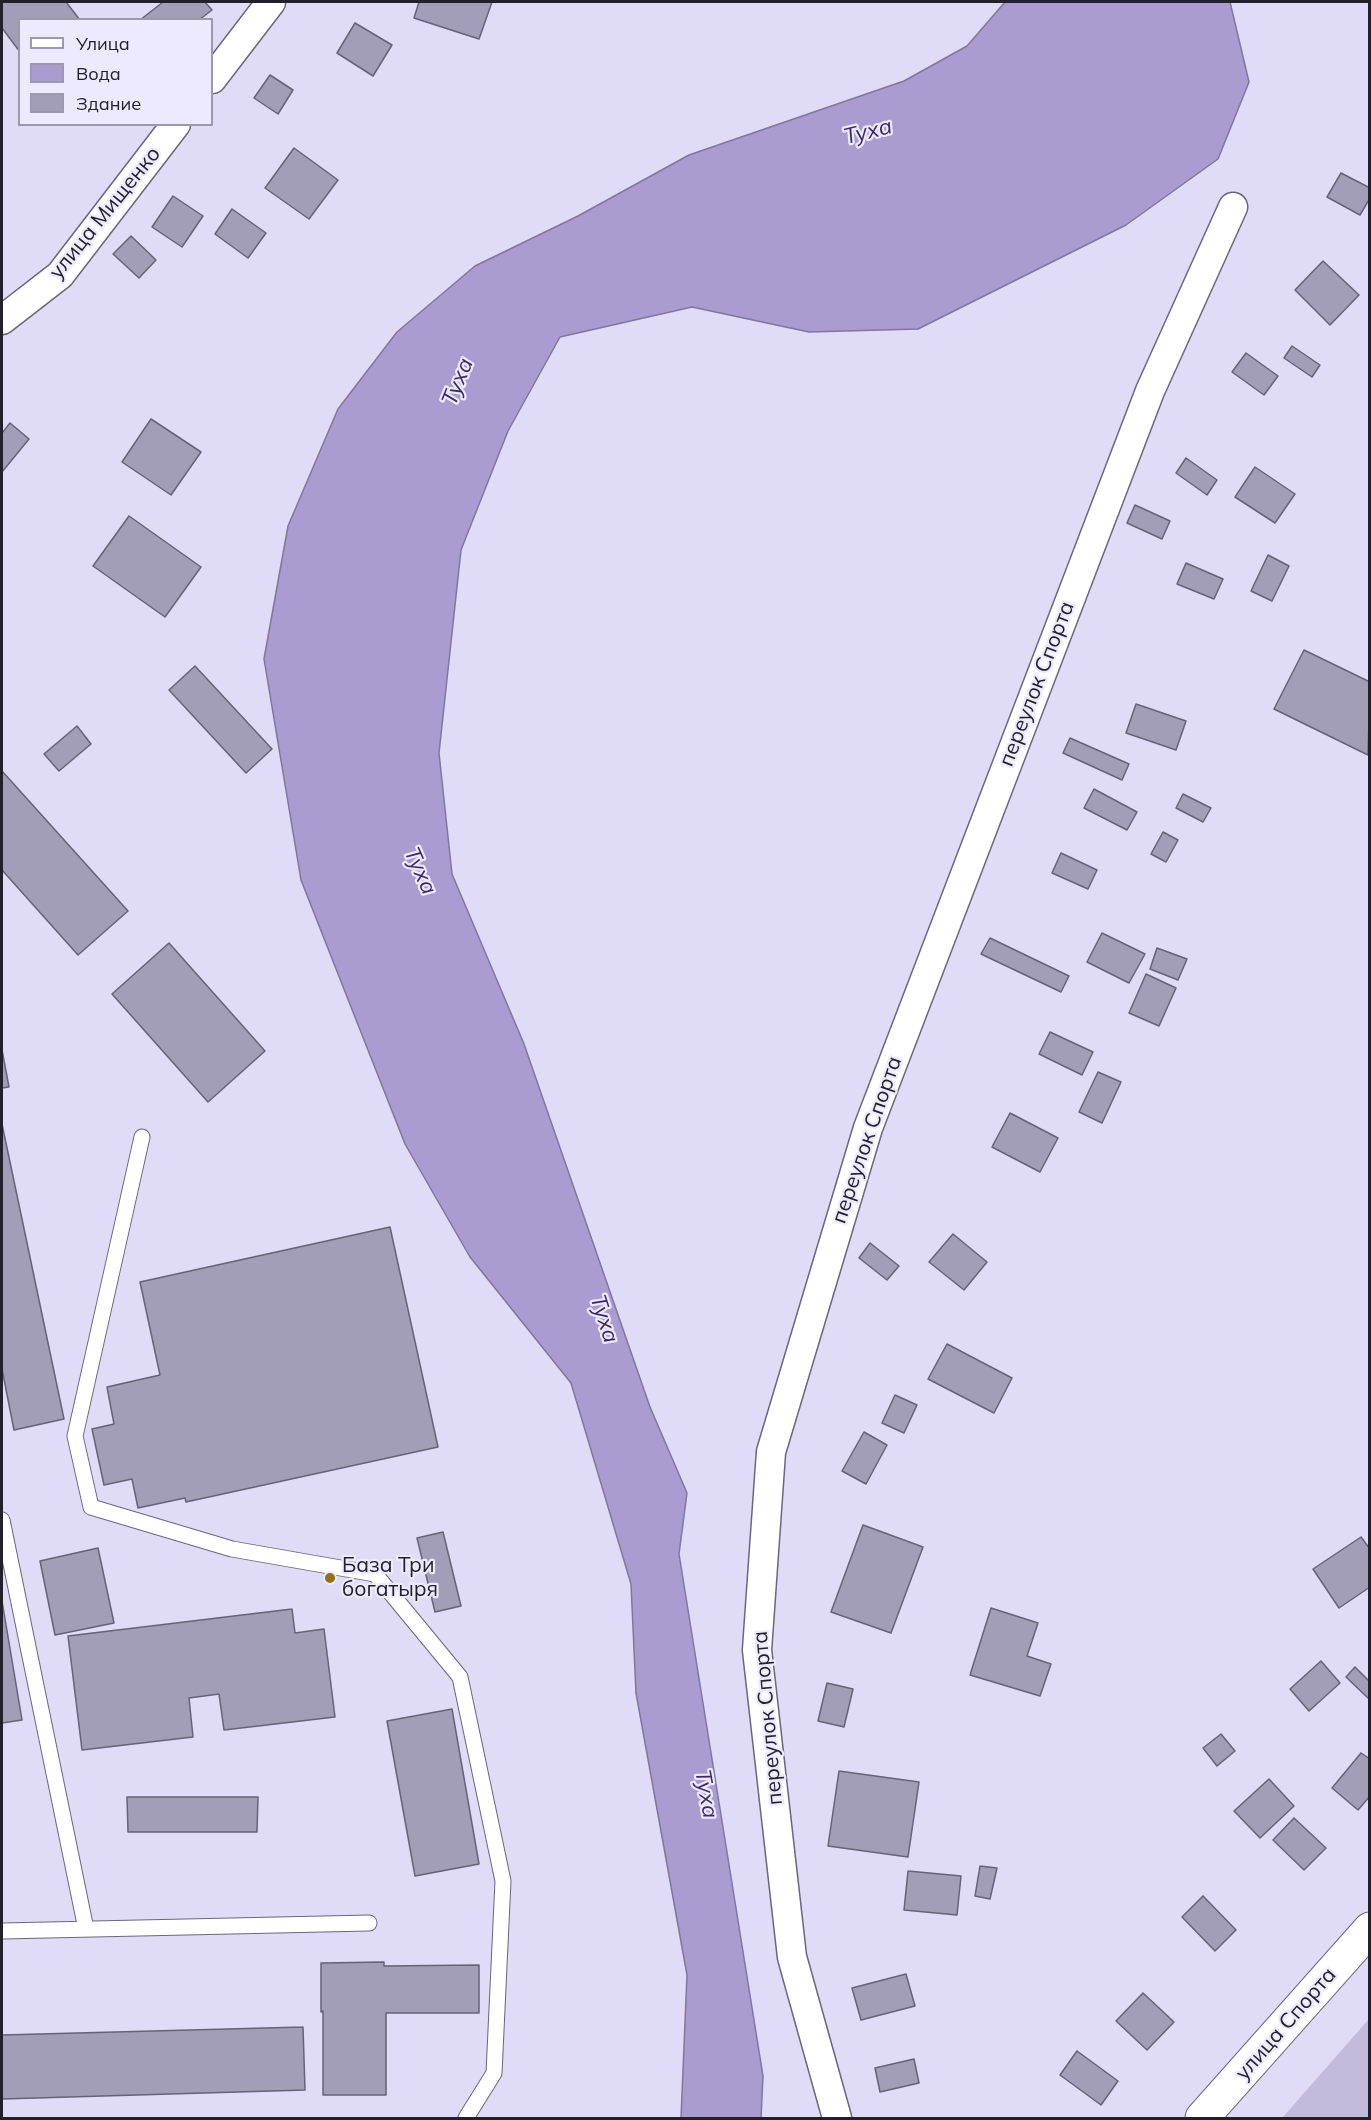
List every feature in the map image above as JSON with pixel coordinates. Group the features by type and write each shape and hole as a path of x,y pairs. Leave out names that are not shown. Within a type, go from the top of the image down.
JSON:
{"street":[{"path":"213,78 271,2"},
{"name":"улица Мищенко","path":"2,320 60,275 174,126"},
{"name":"переулок Спорта","path":"837,2118 792,1957 758,1650 771,1452 868,1128 1150,391 1233,207"},
{"name":"улица Спорта","path":"1202,2118 1370,1929"}],"lane":[{"path":"142,1137 75,1436 90,1507 232,1549 375,1574 460,1677 503,1881 494,2073 466,2118"},
{"path":"2,1520 86,1929"},
{"path":"2,1931 369,1923"}],"shaded area":[{"path":"1369,2019 1369,2118 1282,2118"}],"water":[{"name":"Туха","path":"1005,2 1230,2 1249,82 1218,159 1126,225 918,329 809,332 692,307 560,337 508,431 461,550 439,753 452,874 524,1044 650,1407 687,1493 679,1554 763,2076 761,2118 681,2118 687,1975 636,1693 631,1584 571,1383 470,1257 405,1144 301,880 264,659 288,526 338,409 397,332 475,266 578,216 689,155 904,81 967,46"}],"building":[{"path":"2,2 66,2 78,18 18,18 18,49 2,28"},
{"path":"163,2 205,2 212,10 202,18 143,18"},
{"path":"419,2 492,2 479,39 414,18"},
{"path":"355,23 392,45 373,76 337,53"},
{"path":"270,75 293,90 278,114 254,98"},
{"path":"294,148 338,180 309,219 265,188"},
{"path":"1341,173 1370,188 1370,198 1360,215 1327,197"},
{"path":"173,196 203,216 182,247 152,227"},
{"path":"232,209 266,233 248,258 215,234"},
{"path":"131,236 156,260 139,278 113,254"},
{"path":"1323,261 1359,295 1330,325 1295,290"},
{"path":"1292,346 1320,365 1312,377 1284,358"},
{"path":"1246,353 1278,376 1264,395 1232,372"},
{"path":"151,419 201,452 171,495 122,462"},
{"path":"10,423 29,439 2,472 2,433"},
{"path":"1186,458 1217,480 1207,495 1176,473"},
{"path":"1255,467 1295,494 1275,523 1235,497"},
{"path":"1135,505 1170,521 1162,539 1127,523"},
{"path":"129,516 201,567 165,617 93,566"},
{"path":"1268,555 1289,566 1272,601 1251,591"},
{"path":"1186,563 1223,579 1214,599 1177,584"},
{"path":"1304,650 1370,682 1368,755 1274,709"},
{"path":"195,666 272,749 246,773 169,690"},
{"path":"1136,704 1186,721 1176,750 1126,733"},
{"path":"77,726 91,744 59,771 44,754"},
{"path":"1070,738 1129,764 1122,780 1063,753"},
{"path":"2,771 128,911 78,955 2,870"},
{"path":"1094,789 1137,812 1127,830 1084,808"},
{"path":"1183,794 1211,808 1203,822 1176,808"},
{"path":"1163,832 1178,840 1166,862 1151,854"},
{"path":"1061,853 1097,870 1088,889 1052,873"},
{"path":"1102,933 1145,954 1129,983 1087,962"},
{"path":"990,938 1069,976 1061,992 981,954"},
{"path":"169,943 265,1051 208,1102 112,994"},
{"path":"1157,948 1187,959 1178,980 1150,969"},
{"path":"1146,974 1176,988 1159,1026 1129,1013"},
{"path":"1050,1032 1093,1052 1082,1075 1039,1054"},
{"path":"2,1050 9,1087 2,1088"},
{"path":"1098,1072 1121,1082 1102,1123 1079,1112"},
{"path":"1010,1113 1058,1138 1040,1172 992,1147"},
{"path":"2,1124 64,1419 14,1430 2,1369"},
{"path":"390,1227 438,1447 186,1502 185,1498 138,1508 132,1479 104,1485 92,1429 114,1424 107,1387 160,1375 140,1282"},
{"path":"953,1234 987,1262 964,1290 929,1262"},
{"path":"870,1243 899,1266 887,1280 859,1258"},
{"path":"947,1344 1012,1378 994,1413 928,1379"},
{"path":"895,1395 917,1405 904,1433 882,1423"},
{"path":"864,1432 887,1445 866,1484 842,1471"},
{"path":"863,1525 923,1547 891,1633 831,1612"},
{"path":"443,1532 461,1606 435,1612 417,1538"},
{"path":"1361,1537 1370,1549 1370,1587 1339,1608 1313,1569"},
{"path":"98,1548 114,1623 55,1635 40,1561"},
{"path":"2,1601 22,1720 2,1723"},
{"path":"991,1608 1038,1623 1027,1656 1051,1664 1040,1696 970,1675"},
{"path":"292,1609 295,1633 324,1629 335,1717 224,1730 219,1694 189,1698 193,1737 82,1750 68,1636"},
{"path":"1321,1661 1340,1683 1309,1711 1290,1689"},
{"path":"1355,1667 1370,1682 1369,1699 1346,1677"},
{"path":"827,1683 853,1689 844,1727 818,1721"},
{"path":"452,1709 479,1864 415,1876 387,1721"},
{"path":"1221,1734 1235,1751 1217,1766 1203,1748"},
{"path":"1361,1753 1370,1759 1370,1796 1358,1810 1332,1788"},
{"path":"839,1771 919,1782 908,1857 828,1846"},
{"path":"1269,1779 1294,1806 1260,1838 1234,1811"},
{"path":"127,1797 258,1797 257,1832 128,1832"},
{"path":"1294,1818 1326,1848 1304,1870 1273,1840"},
{"path":"980,1866 997,1868 990,1899 975,1896"},
{"path":"908,1871 961,1876 957,1915 904,1910"},
{"path":"1203,1896 1236,1930 1215,1951 1182,1917"},
{"path":"384,1962 384,1966 479,1965 479,2013 386,2013 386,2095 323,2095 321,1963"},
{"path":"906,1974 915,2006 861,2020 852,1988"},
{"path":"1143,1993 1174,2022 1147,2050 1116,2021"},
{"path":"303,2027 305,2090 2,2099 2,2035"},
{"path":"1077,2051 1118,2081 1101,2105 1060,2075"},
{"path":"914,2059 919,2083 880,2092 875,2068"}],"place":[{"name":"База Три богатыря","path":"330,1578"}]}
